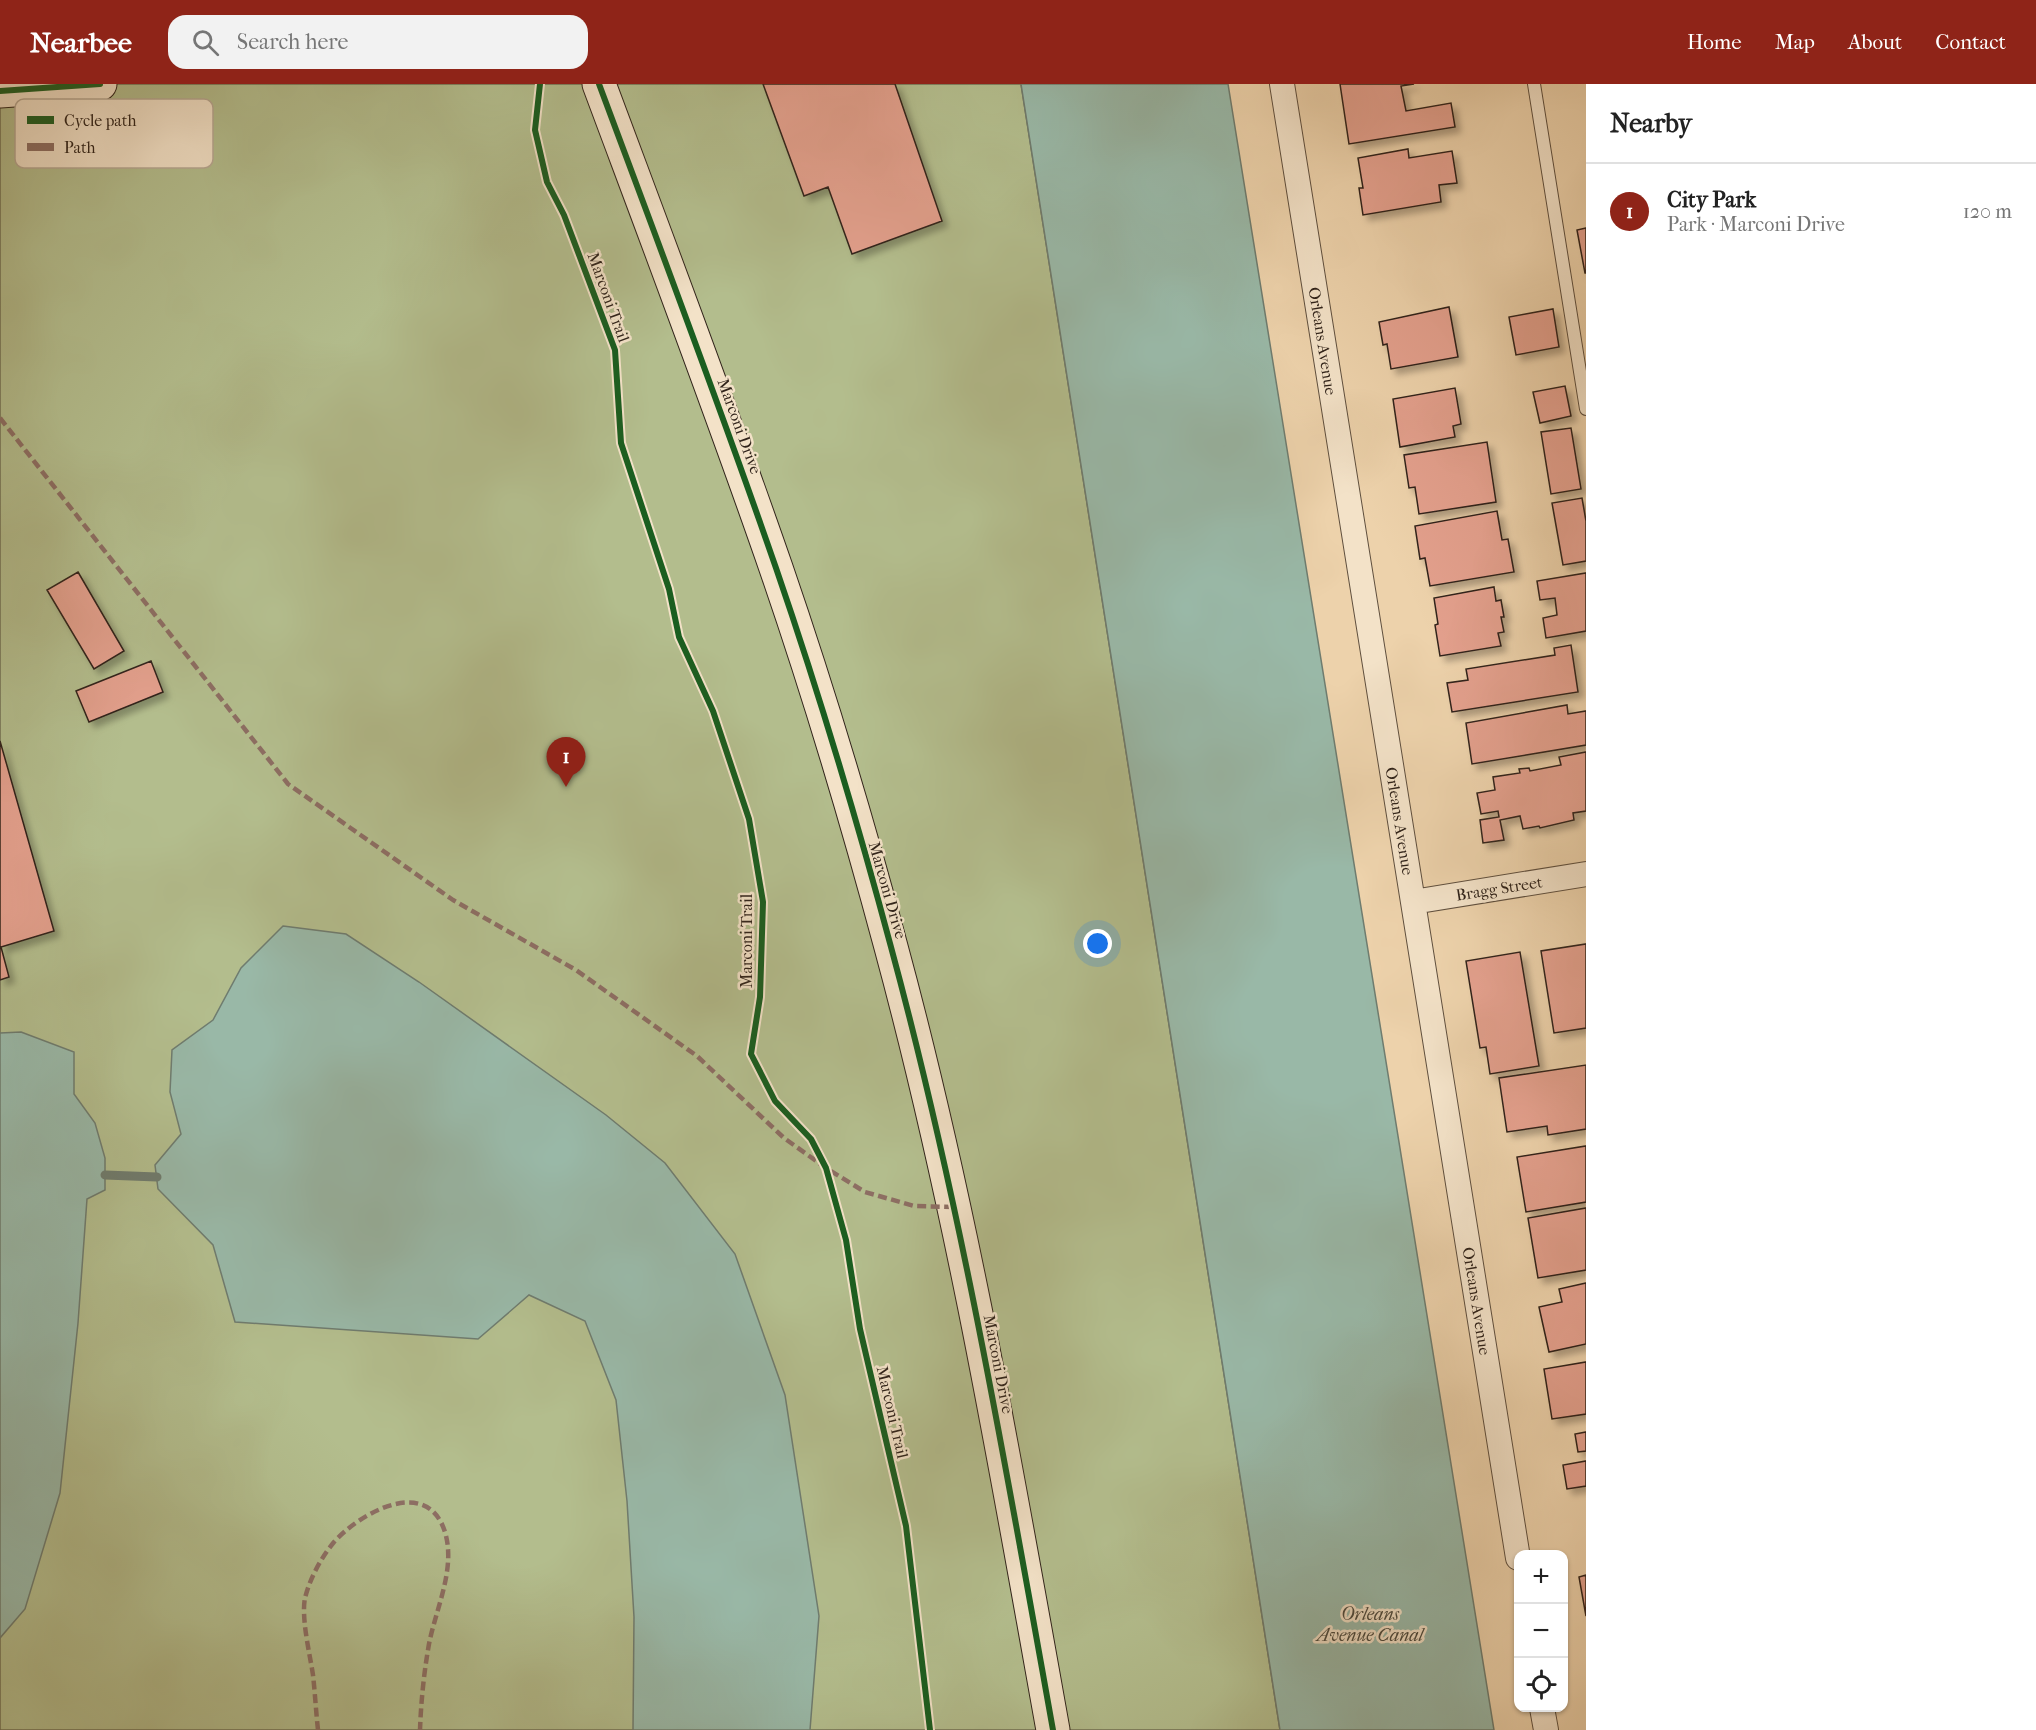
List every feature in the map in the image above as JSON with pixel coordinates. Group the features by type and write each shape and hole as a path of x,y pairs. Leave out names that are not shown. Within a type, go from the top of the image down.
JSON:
{"street":[{"path":"0,91 100,84"},
{"name":"Marconi Drive","path":"599,84 777,571 829,735 891,946 922,1066 954,1208 1004,1458 1053,1730"},
{"name":"Orleans Avenue","path":"1282,84 1517,1550"},
{"name":"Bragg Street","path":"1413,902 1586,874"},
{"path":"1543,1712 1546,1730"}],"lane":[{"path":"1534,84 1586,409"}],"green space":[{"path":"0,84 1021,84 1280,1730 0,1730"}],"water":[{"name":"Orleans Avenue Canal","path":"1021,84 1228,84 1494,1730 1280,1730"},
{"path":"283,926 346,934 419,982 606,1115 665,1163 735,1254 785,1395 819,1616 810,1730 633,1730 634,1617 627,1501 616,1400 585,1321 529,1295 478,1339 235,1322 213,1245 158,1189 155,1165 181,1134 170,1092 172,1050 213,1020 241,968"},
{"path":"21,1032 74,1052 74,1094 95,1123 105,1158 105,1190 87,1199 78,1323 60,1493 25,1609 0,1638 0,1033"}],"building":[{"path":"763,84 895,84 942,221 852,254 828,187 804,196"},
{"path":"1340,84 1414,84 1401,86 1406,111 1451,103 1455,127 1349,144"},
{"path":"1408,149 1409,158 1452,151 1457,183 1439,185 1441,202 1363,215 1359,188 1363,188 1358,158"},
{"path":"1586,228 1586,273 1585,273 1577,230"},
{"path":"1449,307 1458,357 1391,369 1387,344 1383,345 1379,322"},
{"path":"1553,309 1559,347 1516,355 1509,317"},
{"path":"1565,386 1571,416 1540,423 1533,392"},
{"path":"1455,388 1461,424 1453,426 1455,437 1400,447 1393,399"},
{"path":"1571,428 1581,489 1551,494 1541,432"},
{"path":"1487,442 1496,502 1419,514 1415,487 1409,488 1404,455"},
{"path":"1582,498 1586,521 1586,561 1563,565 1552,503"},
{"path":"1497,511 1502,540 1508,539 1514,572 1430,586 1425,558 1420,559 1415,526"},
{"path":"78,572 124,651 94,669 47,590"},
{"path":"1586,573 1586,631 1546,638 1543,618 1557,615 1555,598 1540,600 1537,581"},
{"path":"1494,587 1496,601 1501,600 1504,617 1501,617 1504,632 1498,633 1501,646 1440,656 1434,598"},
{"path":"1571,645 1578,692 1452,712 1447,683 1468,680 1466,669 1555,655 1554,648"},
{"path":"151,661 163,692 89,722 76,691"},
{"path":"1567,705 1568,714 1586,711 1586,745 1472,764 1466,723"},
{"path":"0,741 54,931 1,947 9,977 0,980"},
{"path":"1586,752 1586,811 1573,813 1574,820 1540,828 1539,826 1523,829 1520,816 1500,820 1504,840 1483,843 1480,820 1499,817 1498,811 1481,814 1477,793 1495,790 1493,777 1520,773 1519,769 1529,768 1530,771 1561,765 1559,757"},
{"path":"1586,944 1586,1028 1554,1033 1541,951"},
{"path":"1520,952 1539,1066 1490,1074 1486,1047 1480,1048 1466,961"},
{"path":"1586,1065 1586,1129 1548,1135 1547,1126 1507,1132 1499,1078"},
{"path":"1586,1146 1586,1202 1526,1212 1517,1157"},
{"path":"1586,1208 1586,1270 1538,1278 1528,1218"},
{"path":"1586,1283 1586,1344 1549,1352 1539,1307 1562,1302 1559,1289"},
{"path":"1586,1362 1586,1414 1552,1419 1544,1369"},
{"path":"1586,1432 1586,1451 1578,1452 1575,1434"},
{"path":"1586,1461 1586,1486 1567,1489 1563,1465"},
{"path":"1586,1575 1586,1616 1579,1577"}],"waterway":[{"path":"105,1175 157,1177"}],"marked path":[{"path":"0,418 288,784 453,900 576,970 697,1056 784,1138 826,1168 865,1192 914,1206 954,1207"},
{"path":"318,1730 304,1616 305,1598 310,1583 325,1555 345,1531 376,1511 409,1502 424,1505 436,1515 445,1532 448,1546 447,1574 427,1655 420,1730"}],"cycle path":[{"path":"0,91 100,84"},
{"name":"Marconi Trail","path":"540,84 535,130 547,182 564,215 615,350 621,443 669,589 679,637 713,711 749,819 763,902 760,997 751,1054 775,1101 811,1139 826,1168 846,1240 860,1329 906,1526 930,1730"},
{"path":"599,84 776,568 822,709 878,899 916,1044 961,1239 1000,1435 1053,1730"}],"place":[{"name":"City Park","path":"566,787"}]}
